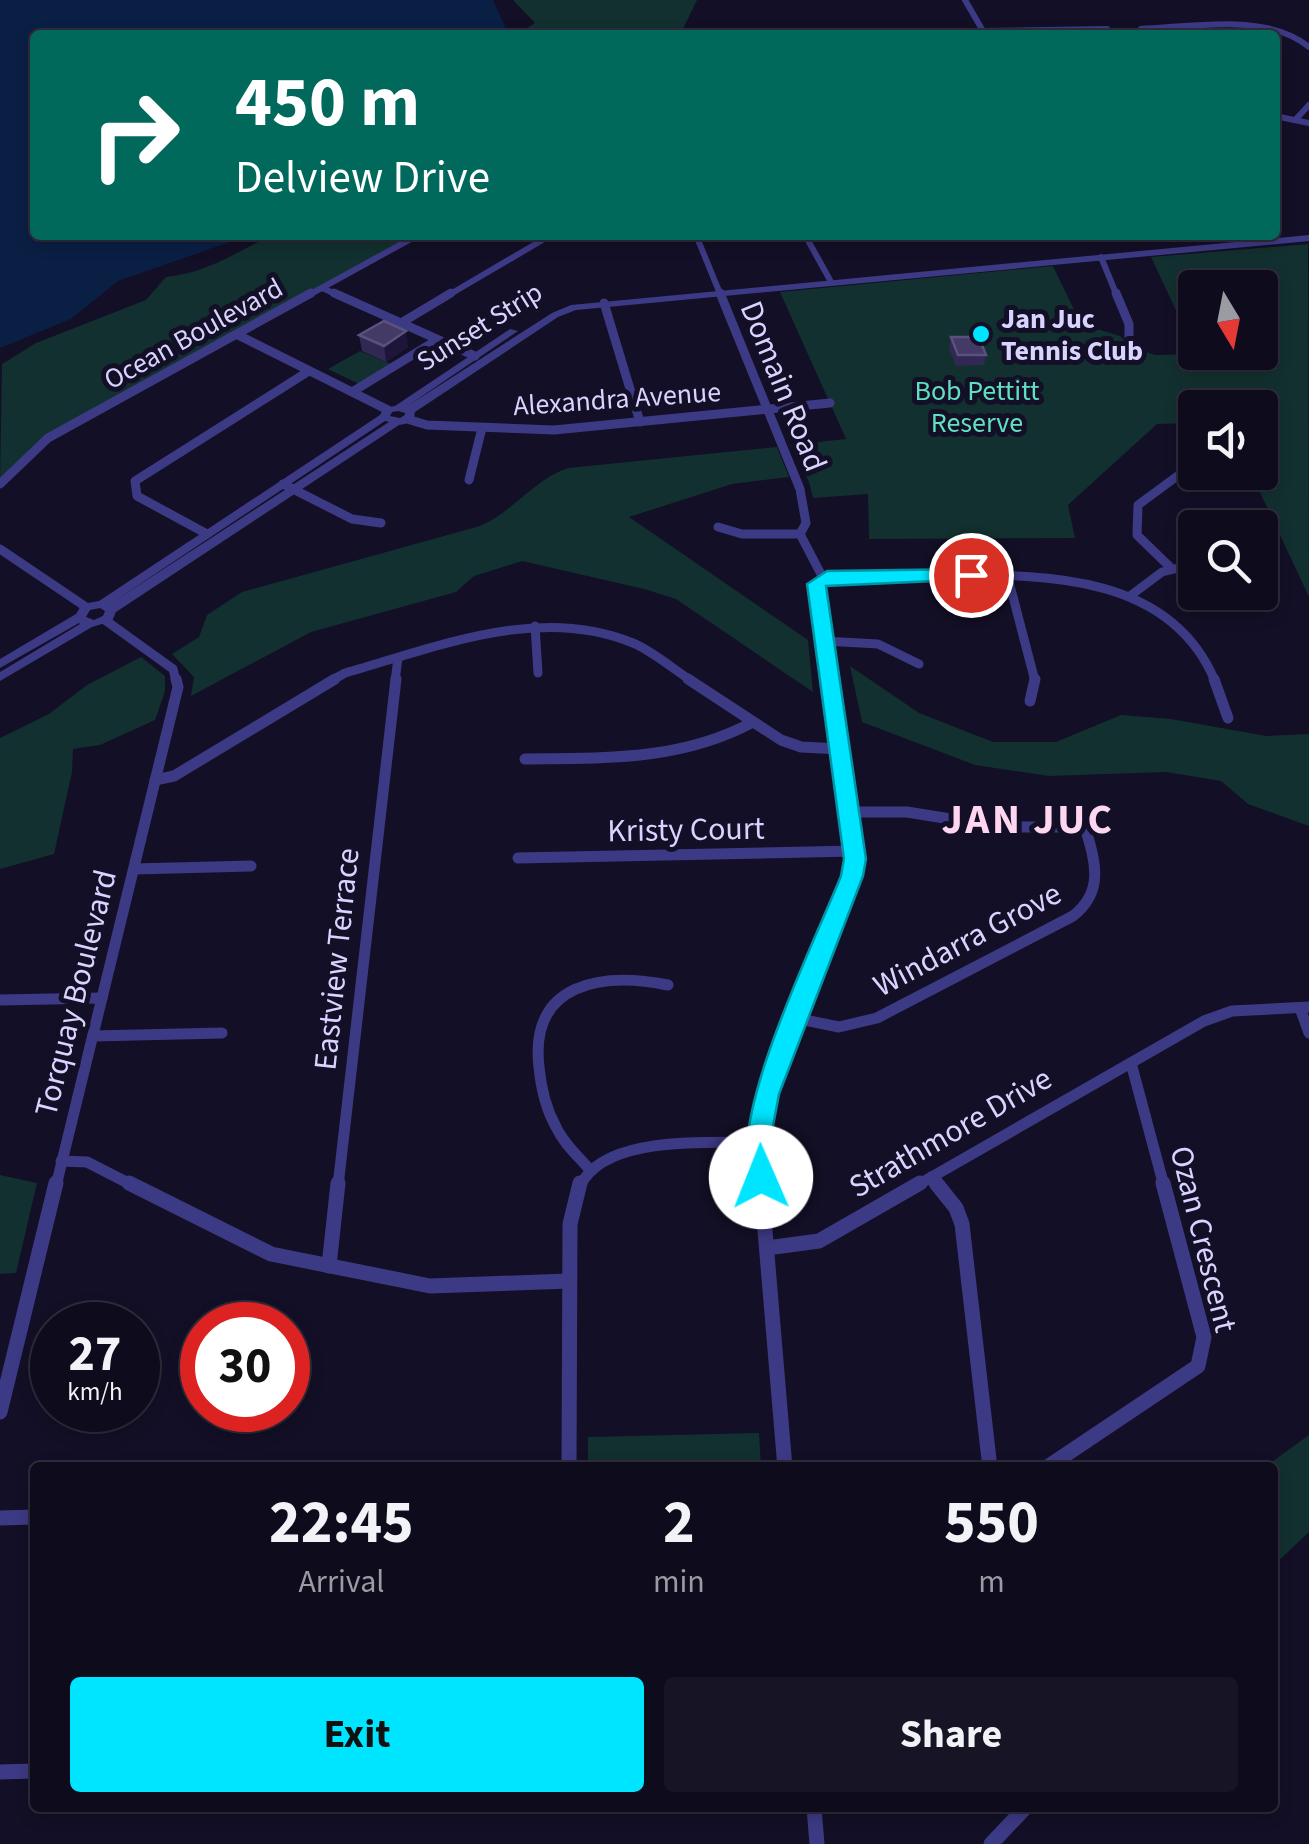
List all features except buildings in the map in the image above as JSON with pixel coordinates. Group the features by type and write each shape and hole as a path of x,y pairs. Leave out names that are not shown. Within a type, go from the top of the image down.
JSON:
{"street":[{"path":"965,0 981,30"},
{"path":"1141,29 1275,28 1294,32 1309,47"},
{"path":"1044,30 1107,29"},
{"path":"1296,119 1309,105"},
{"path":"1280,117 1309,122"},
{"name":"Sunset Strip","path":"397,415 475,356 564,302 1309,238"},
{"name":"Ocean Boulevard","path":"0,484 48,438 409,240"},
{"path":"401,323 542,240"},
{"name":"Domain Road","path":"698,240 800,489 806,522 800,534 810,548 814,569 823,578 816,587 855,851 852,876 766,1094 758,1142 767,1248"},
{"path":"809,240 830,280"},
{"path":"1101,257 1128,324 1128,337"},
{"path":"322,288 475,356"},
{"name":"Sunset Strip","path":"0,664 85,616 106,611 397,415 561,312 718,290"},
{"path":"604,304 640,422"},
{"name":"Alexandra Avenue","path":"238,335 397,415 426,425 554,430 830,403"},
{"path":"352,392 437,340"},
{"path":"207,534 137,496 136,481 309,371"},
{"path":"470,480 482,428"},
{"path":"1171,568 1137,534 1138,505 1178,476"},
{"path":"288,487 352,519 381,523"},
{"name":"Sunset Strip","path":"106,611 207,534 288,487"},
{"path":"718,527 742,534 800,534"},
{"path":"0,549 85,616"},
{"path":"1130,596 1178,567"},
{"path":"823,578 1008,574 1074,579 1130,596 1170,621 1192,641 1208,664 1228,718"},
{"path":"1008,574 1036,676 1030,701"},
{"name":"Torquay Boulevard","path":"0,1412 178,686 176,674 166,662 106,611"},
{"name":"Sunset Strip","path":"0,677 85,616"},
{"path":"155,780 174,776 336,677 488,633 535,626 591,630 635,644 791,744 840,749"},
{"path":"535,626 538,673"},
{"path":"824,641 890,647 919,664"},
{"name":"Eastview Terrace","path":"329,1266 398,658"},
{"path":"525,758 674,754 730,737 754,722"},
{"name":"Windarra Grove","path":"795,1018 840,1027 877,1018 1084,910 1096,892 1098,874 1084,827 1000,827 907,812 850,812"},
{"name":"Kristy Court","path":"518,858 855,851"},
{"path":"134,869 251,866"},
{"path":"590,1170 564,1141 548,1110 536,1062 538,1030 556,1002 579,986 618,978 668,985"},
{"path":"0,1000 102,998"},
{"path":"1304,1008 1309,1033"},
{"name":"Strathmore Drive","path":"767,1248 819,1242 1219,1014 1304,1008"},
{"path":"93,1036 222,1033"},
{"name":"Ozan Crescent","path":"1055,1462 1198,1366 1203,1353 1204,1338 1131,1063"},
{"path":"568,1462 571,1209 582,1181 590,1170 610,1157 643,1146 758,1142"},
{"path":"62,1161 87,1162 247,1245 329,1266 430,1286 569,1281"},
{"path":"931,1177 956,1208 962,1224 989,1462"},
{"path":"767,1248 785,1462"},
{"path":"0,1518 30,1517"},
{"path":"0,1772 30,1771"},
{"path":"814,1812 817,1844"},
{"path":"990,1844 1021,1812"}],"green space":[{"path":"513,0 697,0 682,30 526,30 535,23"},
{"path":"264,240 409,240 48,438 0,484 2,364 36,343 146,300 166,277 209,266"},
{"name":"Bob Pettitt Reserve","path":"1308,244 1309,597 1278,531 1278,510 1268,510 1259,490 1278,490 1278,390 1178,390 1178,423 1157,424 1068,505 1075,538 869,539 868,494 813,498 790,445 846,439 780,292 1053,266 1081,324 1120,336 1132,347 1155,355 1178,354 1178,370 1278,370 1278,270 1178,270 1178,315 1151,257"},
{"path":"360,351 391,364 359,384 328,369"},
{"path":"777,447 789,477 732,484 629,517 808,640 813,692 676,599 522,561 474,576 456,592 311,632 191,696 194,677 172,654 199,637 207,615 242,592 480,526 544,480 568,468"},
{"path":"141,657 165,676 165,691 155,720 100,745 73,749 72,772 54,854 0,869 0,738 49,714 87,685"},
{"path":"850,666 919,713 993,742 1056,742 1121,715 1171,719 1266,736 1309,734 1309,826 1248,804 1221,781 1166,772 1049,776 975,765 862,722"},
{"path":"0,1175 37,1183 16,1273 0,1274"},
{"path":"759,1433 761,1462 588,1462 588,1437"},
{"path":"1309,1435 1309,1532 1278,1561 1278,1462 1272,1462"}],"water":[{"path":"0,0 493,0 507,30 30,30 30,240 236,240 118,281 71,319 0,348"}],"place":[{"name":"Jan Juc Tennis Club","path":"981,334"}],"district":[{"name":"JAN JUC","path":"1028,818"}],"route":[{"path":"761,1177 758,1142 766,1094 852,876 855,859 816,584 827,577 971,575"}]}
